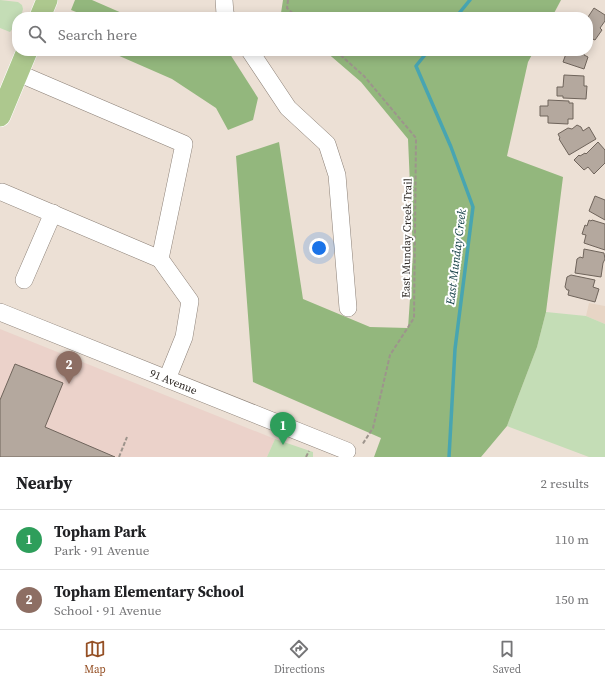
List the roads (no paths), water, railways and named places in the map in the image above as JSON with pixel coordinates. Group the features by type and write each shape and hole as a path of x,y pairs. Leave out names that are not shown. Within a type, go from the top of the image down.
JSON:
{"main road":[{"path":"42,12 47,0"},
{"path":"0,116 24,56"}],"street":[{"path":"224,0 225,12"},
{"path":"253,56 288,108 327,144 337,174 348,308"},
{"path":"18,73 184,144 160,259"},
{"path":"2,192 160,259 190,301 184,337 167,379"},
{"path":"24,280 53,213"},
{"name":"91 Avenue","path":"0,312 167,379 354,448"}],"waterway":[{"name":"East Munday Creek","path":"460,12 470,0"},
{"name":"East Munday Creek","path":"424,56 416,66 451,147 473,207 455,349 449,457"}],"place":[{"name":"Topham Elementary School","path":"69,384"},
{"name":"Topham Park","path":"283,445"}]}
